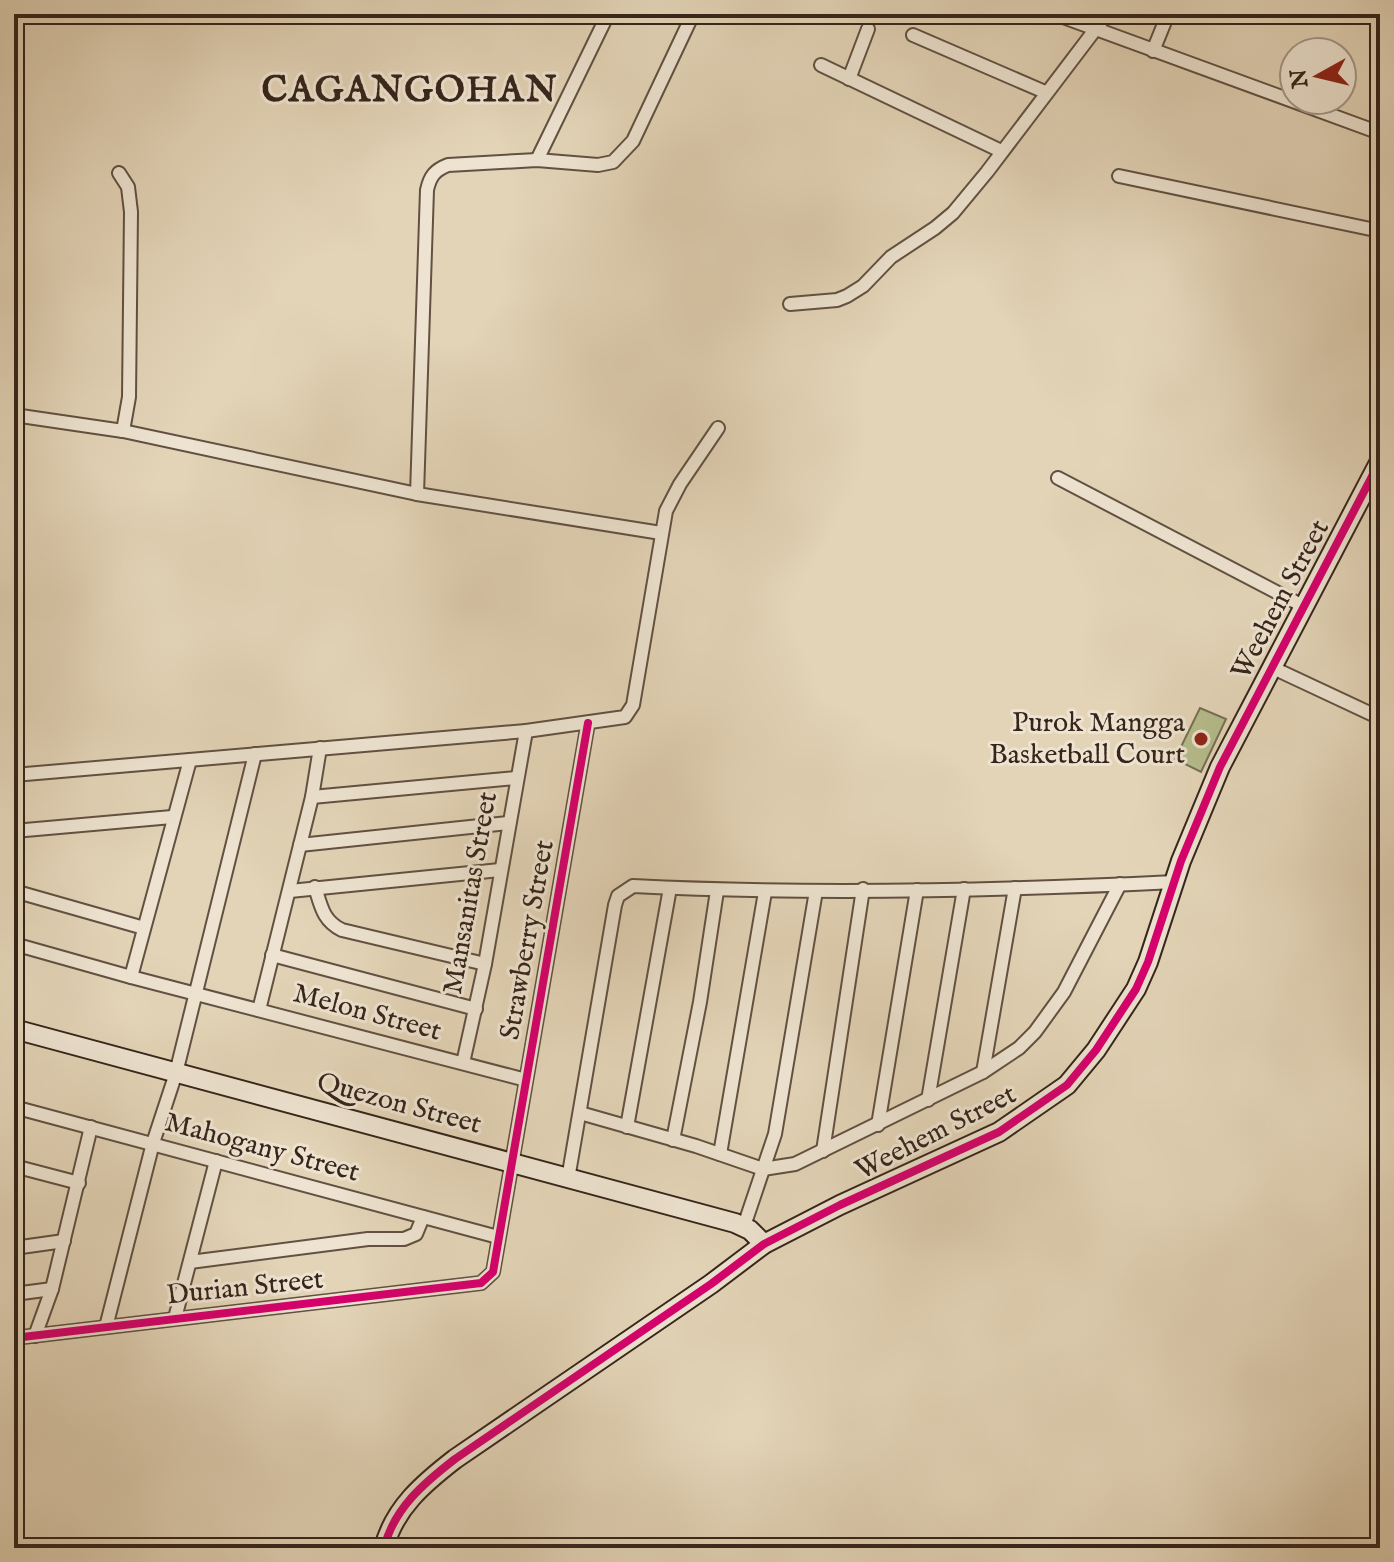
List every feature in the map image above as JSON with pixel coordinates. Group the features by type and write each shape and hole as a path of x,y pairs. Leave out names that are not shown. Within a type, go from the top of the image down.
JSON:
{"street":[{"path":"537,160 608,14"},
{"path":"417,494 427,190 430,178 448,165 537,160 598,165 613,162 633,141 693,14"},
{"path":"1055,14 1380,133"},
{"path":"790,304 837,300 863,286 891,257 953,213 1107,14"},
{"path":"1153,51 1168,14"},
{"path":"849,79 868,29"},
{"path":"913,35 1045,92"},
{"path":"821,65 1001,151"},
{"path":"119,173 128,187 131,212 129,397 123,431"},
{"path":"1119,176 1380,231"},
{"path":"14,415 123,431 417,494 661,533"},
{"path":"14,775 526,731 625,717 633,705 666,511 680,484 718,428"},
{"name":"Weehem Street","path":"384,1548 393,1524 423,1484 764,1244 840,1205 999,1132 1067,1085 1096,1050 1136,989 1220,767 1380,461"},
{"path":"1058,478 1303,606"},
{"path":"1271,667 1380,718"},
{"name":"Strawberry Street","path":"481,1283 493,1272 588,723"},
{"name":"Mansanitas Street","path":"463,1063 485,964 526,731"},
{"path":"259,1010 312,797 320,748"},
{"path":"106,1327 153,1143 176,1073 255,754"},
{"path":"131,977 172,817 190,760"},
{"path":"312,797 516,778"},
{"path":"14,831 172,817"},
{"path":"300,845 508,823"},
{"path":"290,891 500,870"},
{"path":"568,1179 618,896 633,886 765,892 1061,889 1174,882"},
{"path":"580,1113 763,1169 795,1164 983,1072 1019,1048 1035,1032 1064,992 1120,884"},
{"path":"315,887 323,915 342,930 485,964"},
{"path":"627,1127 670,888"},
{"path":"983,1072 1015,888"},
{"path":"823,1151 863,889"},
{"path":"928,1100 964,889"},
{"path":"878,1125 917,890"},
{"path":"14,891 144,928"},
{"path":"673,1140 700,1002 717,891"},
{"path":"744,1226 771,1153 816,891"},
{"path":"720,1154 765,892"},
{"name":"Melon Street","path":"14,944 526,1080"},
{"path":"272,955 476,1009"},
{"name":"Quezon Street","path":"14,1029 744,1226 764,1244"},
{"name":"Mahogany Street","path":"14,1107 498,1237"},
{"path":"35,1336 52,1289 91,1127"},
{"path":"175,1318 216,1161"},
{"path":"14,1166 79,1183"},
{"path":"190,1262 368,1239 404,1239 416,1234 423,1217"},
{"path":"14,1248 64,1241"},
{"name":"Durian Street","path":"14,1338 481,1283"},
{"path":"14,1294 52,1289"}],"green space":[{"name":"Purok Mangga Basketball Court","path":"1200,708 1226,719 1201,772 1175,759"}],"cycle path":[{"path":"384,1548 403,1509 443,1468 711,1284 764,1244 840,1205 999,1132 1067,1085 1096,1050 1136,989 1181,861 1220,767 1380,461"},
{"path":"14,1338 481,1283 493,1272 588,723"}],"place":[{"name":"Purok Mangga Basketball Court","path":"1201,739"}],"district":[{"name":"CAGANGOHAN","path":"410,91"}]}
